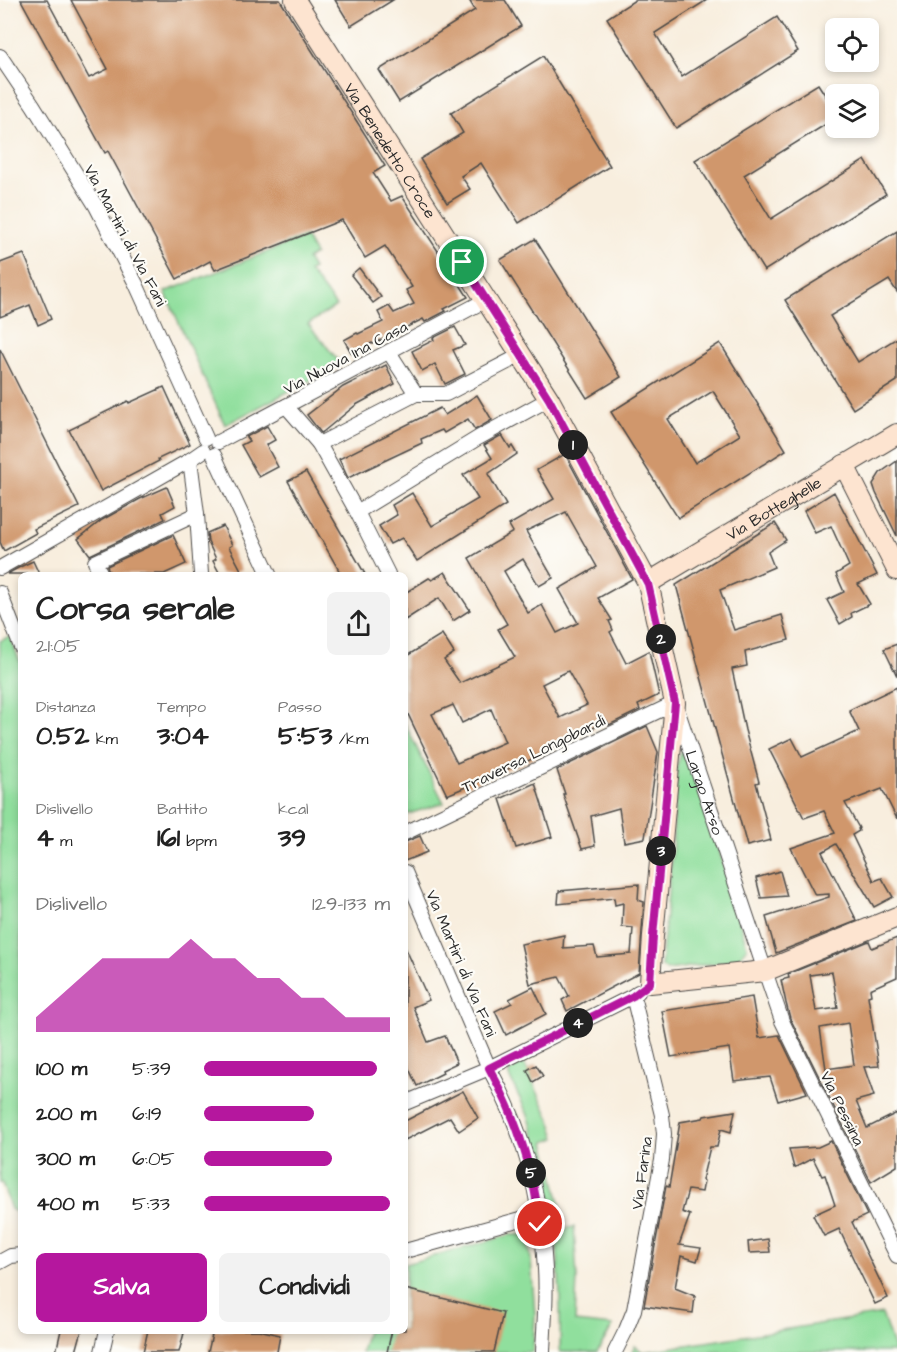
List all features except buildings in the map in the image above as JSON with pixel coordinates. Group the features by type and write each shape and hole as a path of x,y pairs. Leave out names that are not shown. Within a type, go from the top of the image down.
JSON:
{"main road":[{"name":"Via Benedetto Croce","path":"295,0 549,399 648,584 675,703"},
{"name":"Via Botteghelle","path":"648,584 897,434"},
{"path":"844,465 897,570"},
{"name":"Largo Arso","path":"650,983 675,703"},
{"path":"650,983 765,971 897,917"}],"street":[{"name":"Via Martiri di Via Fani","path":"0,56 96,206 136,284 268,572"},
{"name":"Via Nuova Ina Casa","path":"0,568 210,447 486,300"},
{"path":"389,352 416,394"},
{"path":"319,444 416,394 446,394 521,355"},
{"path":"357,512 478,438 549,399"},
{"path":"286,406 319,444 387,572"},
{"path":"190,460 201,572"},
{"path":"100,572 95,562 197,514"},
{"path":"0,593 18,639"},
{"name":"Traversa Longobardi","path":"408,832 675,703"},
{"name":"Largo Arso","path":"675,703 765,971"},
{"name":"Via Martiri di Via Fani","path":"408,879 489,1068"},
{"name":"Via Pessina","path":"765,971 782,1021 897,1257"},
{"path":"408,1098 489,1068 633,996 650,983"},
{"name":"Via Farina","path":"615,1352 634,1310 662,1160 664,1134 662,1115 633,996"},
{"path":"489,1068 520,1135 539,1214 546,1270 543,1352"},
{"path":"408,1250 539,1214"},
{"path":"0,1246 11,1258"},
{"path":"102,1352 106,1334"}],"green space":[{"path":"305,237 315,254 307,259 313,269 309,271 336,306 308,324 341,364 225,425 165,292"},
{"path":"10,636 18,657 18,1213 11,1209 2,1183 0,1183 0,641"},
{"path":"408,730 444,803 408,814"},
{"path":"690,748 747,947 738,960 667,970 661,966 672,854 677,764 681,750"},
{"path":"524,1063 550,1119 556,1138 545,1142 562,1211 552,1212 546,1179 529,1117 509,1076 509,1072"},
{"path":"574,1227 577,1278 575,1322 613,1326 597,1352 560,1352 560,1291 555,1230"},
{"path":"510,1235 523,1235 528,1240 531,1260 535,1315 533,1352 361,1352 366,1334 408,1334 408,1263"},
{"path":"882,1314 895,1352 643,1352"},
{"path":"635,1346 643,1352 632,1352"}],"route":[{"path":"462,262 549,399 648,584 675,703 650,983 633,996 489,1068 520,1135 532,1179 540,1224"}]}
